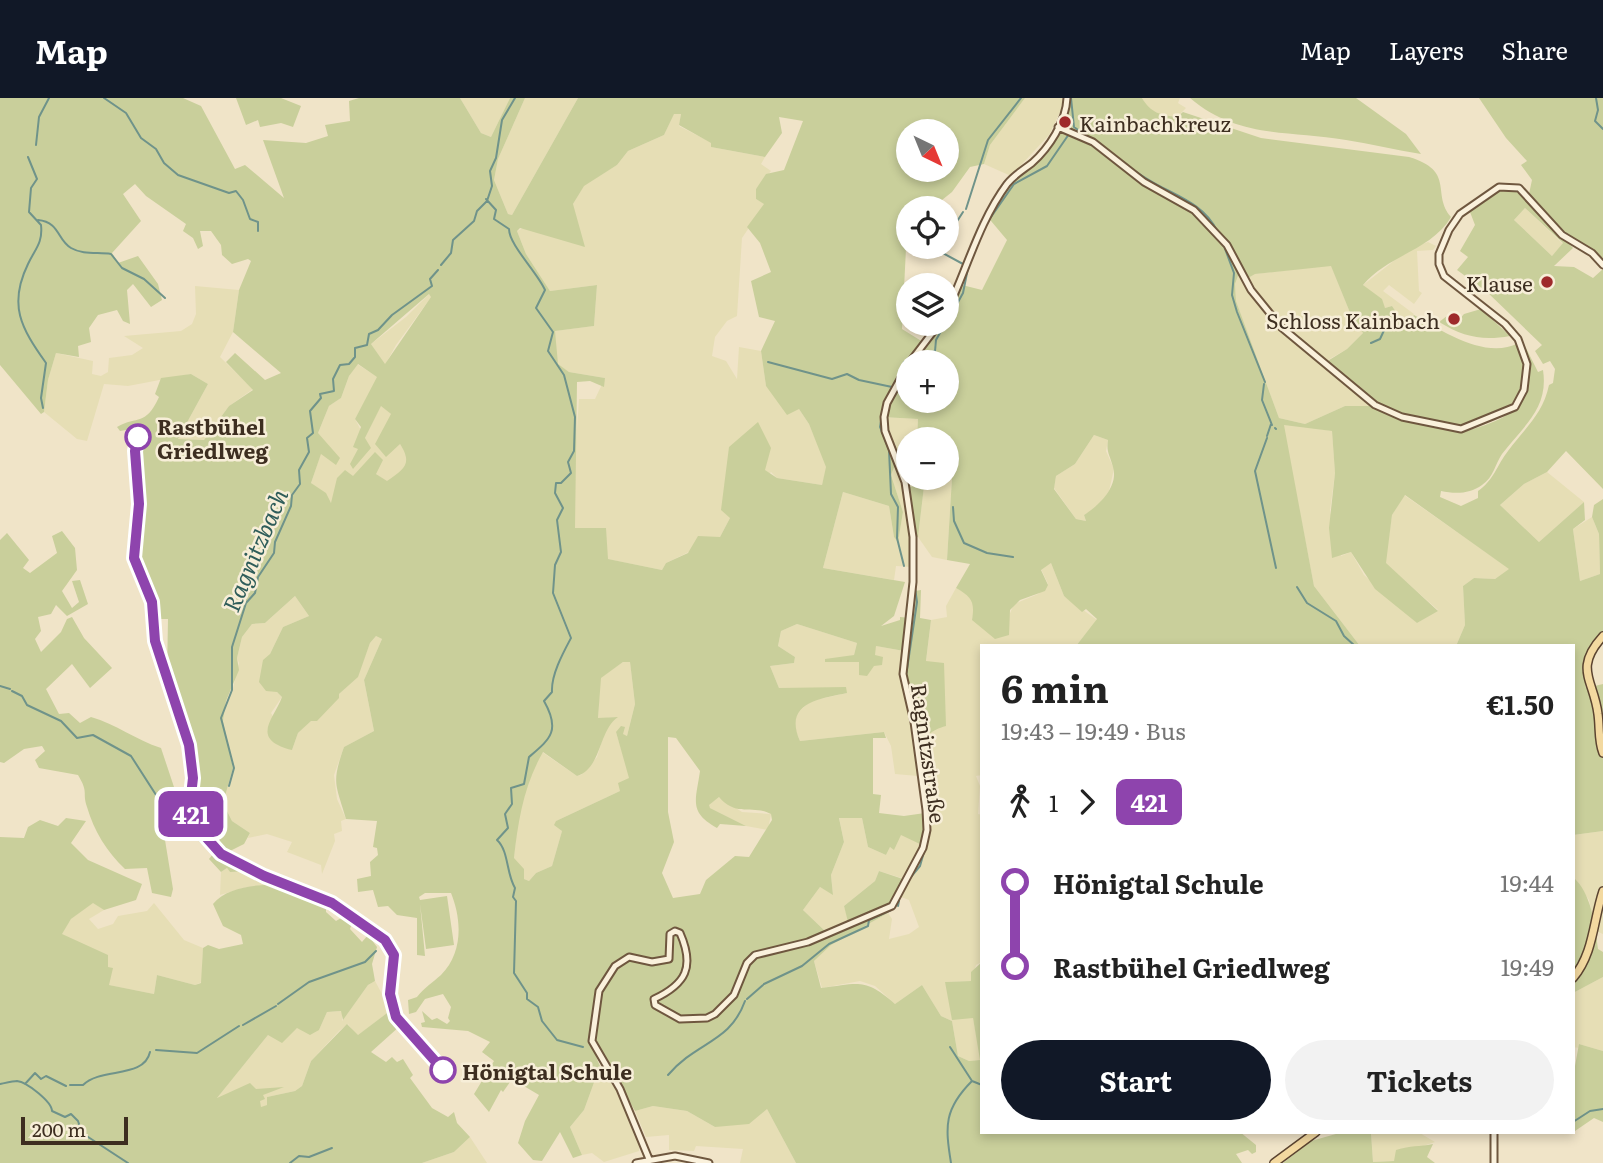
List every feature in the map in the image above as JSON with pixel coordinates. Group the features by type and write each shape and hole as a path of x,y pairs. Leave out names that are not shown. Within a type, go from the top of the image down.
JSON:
{"main road":[{"path":"959,282 977,238 1002,192 1043,150 1058,127 1067,98"},
{"path":"1058,127 1085,137 1143,183 1194,210 1227,245 1251,290 1281,327 1375,405 1402,417 1466,428 1510,411 1524,390 1527,364 1517,339 1491,311 1444,276 1439,264 1441,247 1456,218 1482,197 1499,187 1519,188 1562,235 1592,253 1603,265"},
{"name":"Ragnitzstraße","path":"649,1159 620,1089 592,1041 599,991 615,966 629,957 660,962 669,958 670,934 675,931 680,933 688,966 681,982 654,999 655,1005 680,1019 708,1017 727,1005 747,963 755,955 808,942 883,911 897,899 916,863 927,830 914,722 903,674 913,582 913,537 905,481 884,431 887,403 896,387"},
{"path":"1603,636 1590,653 1586,670 1598,715 1598,738 1603,753"},
{"path":"1575,975 1588,956 1594,918 1603,891"},
{"path":"1274,1163 1314,1134"},
{"path":"1494,1134 1494,1163"},
{"path":"636,1163 680,1156 709,1163"}],"shaded area":[{"path":"460,98 510,98 491,137 481,133"},
{"path":"525,98 578,98 512,215 508,214 494,180 498,159"},
{"path":"1025,98 1063,98 1061,110 1049,135 1011,176 984,164 990,145"},
{"path":"1142,98 1180,98 1178,103 1186,108 1177,117 1160,115 1148,109"},
{"path":"674,113 681,114 679,126 712,143 711,147 765,157 761,164 771,171 756,189 756,199 765,204 742,238 737,316 727,321 715,337 712,356 726,361 737,379 739,347 761,351 766,386 799,409 809,424 827,467 822,485 777,478 771,472 730,518 720,537 666,563 662,570 607,559 575,528 573,486 579,399 595,399 605,378 569,372 557,364 554,331 594,326 597,285 550,291 526,254 517,231 573,204 584,185 617,165 628,151 664,135"},
{"path":"1525,208 1563,244 1552,256 1514,220"},
{"path":"1428,242 1436,246 1433,250 1417,251 1419,291 1422,293 1414,304 1389,285 1383,291 1414,314 1405,325 1392,306 1385,308 1363,285 1409,249"},
{"path":"1331,265 1351,315 1363,333 1347,349 1326,361 1376,408 1345,406 1305,424 1279,418 1236,301 1235,284 1239,273 1248,278 1254,274"},
{"path":"195,286 239,290 233,332 220,357 253,389 229,406 204,440 178,439 208,384 191,374 128,386 104,384 87,441 77,439 44,412 48,380 56,353 93,361 92,374 101,376 108,372 109,358 132,355 143,348 124,336 181,331 192,324 196,314"},
{"path":"429,294 432,296 396,345 385,365 371,344 406,317"},
{"path":"357,364 378,377 355,419 365,438 381,405 391,414 400,444 408,457 407,464 404,471 387,482 376,474 331,503 311,483 321,453 318,433 329,406 341,398 349,376"},
{"path":"882,417 918,419 918,427 896,427 896,490 905,490 913,567 896,566 894,580 823,568 843,492 889,506 894,537 898,541 903,512 891,475 895,465 880,427"},
{"path":"1287,423 1332,431 1335,473 1330,511 1341,556 1351,552 1364,575 1417,623 1438,610 1385,563 1392,515 1404,495 1510,569 1495,579 1474,578 1463,586 1465,625 1457,644 1358,644 1314,586 1283,425"},
{"path":"1094,435 1108,440 1106,451 1114,469 1109,491 1100,505 1084,515 1086,521 1076,519 1054,488 1056,476 1075,464"},
{"path":"1547,472 1584,502 1539,542 1500,505 1524,484"},
{"path":"924,490 951,490 947,560 932,557 918,537"},
{"path":"1592,517 1599,534 1600,574 1580,581 1573,529"},
{"path":"1051,563 1064,596 1097,620 1078,644 980,644 980,775 976,776 980,786 980,963 976,965 971,981 945,982 961,1018 973,1018 980,1060 969,1061 958,1056 952,1021 941,1016 922,985 895,1004 875,986 860,981 822,988 814,961 831,945 888,913 892,919 889,939 909,934 919,927 909,900 901,897 908,880 879,871 875,881 844,906 849,922 825,931 803,910 820,887 833,894 831,875 844,842 839,817 862,818 868,847 886,855 890,847 894,849 901,834 921,844 925,813 918,776 895,774 891,746 884,732 800,741 794,727 796,714 811,701 847,693 779,688 770,666 794,663 795,657 778,646 781,631 797,624 857,643 854,655 825,662 859,662 859,674 868,672 876,646 904,651 914,741 925,735 926,662 931,620 947,617 946,606 956,588 969,595 975,606 972,620 1008,618 1014,604 1038,594 1048,584 1041,569"},
{"path":"295,596 309,616 283,627 270,654 277,692 282,697 271,713 292,750 298,733 357,677 370,643 376,636 382,639 364,680 374,731 344,747 334,775 337,799 346,819 341,821 342,831 334,834 335,841 322,874 321,865 287,852 292,842 267,834 248,838 250,833 232,821 223,803 233,768 223,721 226,701 233,688 239,663 237,658 242,637 252,624 265,623"},
{"path":"623,662 630,662 635,704 627,736 616,732 630,778 620,791 556,821 562,831 552,866 536,873 529,881 524,879 514,858 518,814 534,767 542,752 577,776 597,757 607,724 616,717 598,719 600,678"},
{"path":"719,797 742,812 771,814 768,830 746,826 710,808 708,805"},
{"path":"1603,831 1603,934 1596,931 1589,900 1575,880 1575,835"},
{"path":"227,868 230,872 252,871 279,884 247,887 220,895 221,872"},
{"path":"93,902 104,910 89,919 98,929 113,924 118,916 147,911 154,903 184,940 203,948 202,982 195,985 157,975 154,994 108,985 108,967 101,954 61,934 71,919"},
{"path":"1603,977 1603,1051 1579,1044 1579,1048 1575,1047 1575,992"},
{"path":"375,981 382,994 387,992 391,1010 357,1036 348,1024 339,1031 311,1061 302,1086 295,1091 267,1097 267,1105 261,1108 256,1089 216,1099 268,1035 289,1034 297,1028 319,1030 327,1012 342,1011 342,1021 368,985"},
{"path":"600,1066 617,1090 640,1143 639,1151 604,1162 592,1153 582,1155 570,1127 584,1110"},
{"path":"653,1106 687,1111 715,1127 767,1109 796,1163 740,1163 743,1149 696,1146 694,1151 669,1150 669,1135 646,1137 635,1111"},
{"path":"1371,1134 1421,1134 1435,1142 1420,1147 1403,1148 1394,1161 1373,1162"},
{"path":"470,1137 487,1163 422,1163 454,1152"}],"green space":[{"path":"0,98 183,98 201,106 235,169 245,165 284,198 263,140 306,143 328,136 325,125 350,121 349,101 359,98 460,98 481,133 491,137 510,98 525,98 498,159 494,180 508,214 512,215 578,98 1025,98 990,145 984,164 970,167 952,192 947,196 896,196 896,259 905,259 905,273 896,273 896,336 913,336 923,342 928,336 959,336 959,284 982,290 1007,240 986,215 1000,191 1058,133 1091,140 1064,125 1070,98 1142,98 1149,107 1161,114 1177,117 1183,112 1261,138 1409,157 1433,169 1438,176 1445,208 1451,217 1433,237 1385,266 1363,285 1382,299 1385,308 1392,306 1405,325 1414,315 1451,336 1479,346 1506,347 1518,343 1524,364 1525,380 1522,392 1515,402 1504,410 1459,428 1461,432 1495,421 1518,405 1529,380 1524,344 1538,372 1543,370 1542,396 1533,416 1502,454 1486,482 1467,492 1441,491 1440,497 1461,506 1478,498 1478,491 1492,477 1504,456 1538,413 1549,385 1553,383 1555,369 1550,361 1543,364 1535,351 1542,345 1486,291 1457,270 1468,257 1460,251 1475,225 1470,212 1465,213 1501,191 1517,191 1526,195 1573,248 1554,266 1574,267 1593,278 1603,269 1603,489 1566,451 1547,472 1524,484 1500,505 1539,542 1584,502 1585,520 1573,529 1580,581 1600,574 1599,534 1592,517 1594,505 1603,499 1603,636 1589,654 1585,672 1586,688 1603,684 1603,831 1575,835 1575,644 1457,644 1465,625 1463,586 1474,578 1495,579 1509,569 1405,495 1392,515 1386,563 1438,611 1417,623 1375,589 1351,552 1332,558 1329,528 1335,473 1332,431 1284,425 1314,586 1358,644 1078,644 1097,619 1086,609 1082,612 1064,596 1051,563 1041,570 1048,585 1045,591 1020,600 1010,610 1009,635 995,639 972,620 971,601 956,588 970,564 947,560 951,490 959,490 959,427 918,427 918,419 882,417 880,427 895,465 891,475 903,512 898,542 894,537 889,506 843,492 823,568 905,582 894,616 881,626 900,620 900,617 911,618 915,591 921,590 920,618 931,620 926,661 944,663 946,726 914,742 909,709 901,686 904,651 876,646 875,655 883,657 882,665 874,666 867,676 859,675 859,662 825,662 825,659 854,655 857,643 797,624 781,631 778,646 795,657 794,663 770,666 779,688 846,687 847,693 815,701 800,711 796,718 796,728 800,741 884,732 886,738 873,738 873,794 881,795 879,813 904,816 925,813 922,845 901,835 894,850 890,847 886,855 868,847 862,818 839,818 844,842 831,875 833,895 820,887 803,910 825,931 848,922 844,906 875,881 879,871 909,881 892,906 864,920 888,913 831,945 814,961 821,988 861,984 876,990 895,1004 922,985 941,1016 952,1021 958,1056 969,1061 980,1060 980,1134 1242,1134 1256,1145 1256,1152 1252,1154 1248,1150 1236,1154 1242,1163 796,1163 767,1109 749,1124 715,1127 687,1111 653,1106 635,1111 595,1041 598,1003 592,1035 600,1066 584,1110 570,1127 582,1155 573,1158 560,1132 542,1161 533,1160 518,1143 525,1121 539,1095 512,1079 503,1092 501,1090 489,1112 474,1094 494,1061 482,1052 490,1042 468,1031 422,1027 421,1023 425,1022 422,1011 432,1020 437,1018 447,1024 450,1021 448,1018 451,1007 443,994 425,999 416,1012 409,1014 408,1000 417,997 441,975 457,947 457,914 451,893 425,893 419,897 420,900 447,896 454,945 426,949 420,904 425,956 417,955 417,918 397,915 388,906 378,907 373,890 358,892 357,879 371,876 370,862 378,855 377,848 373,847 377,821 346,819 336,777 344,747 374,731 364,680 382,639 376,636 370,643 358,677 339,694 339,698 317,721 311,721 298,733 292,750 271,740 268,734 270,721 282,697 277,692 266,691 259,682 263,660 270,654 283,627 309,616 295,596 265,623 252,624 242,637 237,658 239,670 226,701 223,721 233,768 223,803 232,821 250,833 244,844 222,855 252,871 230,872 227,868 221,872 209,859 213,854 194,837 165,840 173,889 171,897 152,893 147,868 125,869 102,841 90,816 78,775 39,768 35,760 45,751 42,746 24,749 4,763 0,762 0,540 7,533 29,560 23,568 30,573 57,553 52,536 62,531 75,548 77,570 62,591 72,608 79,602 72,581 80,580 88,604 67,616 56,605 51,614 38,617 41,631 35,639 41,652 61,632 67,619 72,617 84,638 112,668 90,688 72,664 46,689 59,714 69,713 80,723 91,717 100,720 161,748 178,799 192,804 191,755 167,675 168,619 155,619 153,601 130,553 140,514 140,452 143,427 120,431 117,427 141,419 149,413 159,397 155,394 161,378 191,374 208,384 178,439 204,440 229,406 253,390 226,362 235,353 265,380 281,373 233,332 239,290 251,261 248,259 232,264 222,255 221,245 211,231 200,231 203,246 198,249 193,238 183,231 186,224 146,196 135,184 123,194 141,221 112,253 118,263 138,256 158,284 162,300 151,307 133,284 127,290 130,324 123,321 117,310 98,315 89,328 91,342 78,346 79,357 56,353 48,380 44,412 41,414 0,365","holes":["674,114 681,114 679,125 711,143 711,147 765,157 782,133 779,117 803,121 784,170 766,174 756,189 756,199 764,204 747,227 760,243 771,272 751,281 759,317 775,321 761,351 766,386 787,415 799,409 809,424 826,467 822,485 777,478 765,470 771,448 758,422 729,447 721,510 730,518 720,537 698,536 688,553 666,563 662,570 608,559 606,528 575,528 577,382 590,381 604,387 605,378 569,372 558,364 555,331 594,326 597,285 550,291 526,254 517,231 520,228 585,247 573,204 584,186 617,165 628,151 664,135","1525,208 1563,243 1552,256 1514,220","1230,245 1242,275 1248,278 1255,274 1331,266 1351,315 1363,333 1347,349 1326,362 1379,406 1345,406 1305,424 1279,418 1236,301 1235,284 1239,273","429,294 431,297 385,364 371,344","358,364 377,377 355,419 361,427 353,447 358,449 350,464 353,469 371,448 365,438 381,406 391,414 375,444 386,457 400,444 406,461 405,466 387,481 376,474 383,460 375,452 353,476 345,470 337,478 331,503 326,493 311,483 321,454 336,465 340,458 318,433 329,406 341,398 349,376","1094,435 1108,440 1114,474 1106,495 1084,515 1086,521 1076,519 1054,489 1056,476 1075,464","623,662 630,662 635,704 627,736 623,734 625,727 621,726 616,732 629,778 618,783 620,791 556,821 554,825 562,831 552,866 536,873 529,881 524,879 524,869 514,858 527,790 543,752 577,776 585,772 596,758 607,731 618,717 598,718 601,678","668,737 676,738 700,771 696,804 698,811 708,822 717,828 720,824 746,826 710,808 709,805 719,797 738,809 771,814 772,820 749,857 735,856 706,880 700,894 673,898 662,873 674,842 668,812"]},
{"path":"236,98 281,98 301,106 293,127 281,123 260,127 258,120 246,125"},
{"path":"1190,98 1356,98 1406,134 1421,154 1346,140 1245,127 1208,111"},
{"path":"1479,98 1603,98 1603,258 1563,233 1529,194 1532,180 1521,165 1527,161 1506,138"},
{"path":"1481,309 1510,336 1473,336 1439,322 1447,316 1455,324 1464,314"},
{"path":"905,490 924,490 918,537 910,533"},
{"path":"66,818 86,821 71,843 88,860 142,884 136,900 104,910 93,903 71,919 62,934 108,955 108,967 113,968 109,985 154,994 157,975 195,985 201,983 203,948 208,945 219,949 243,944 241,935 223,926 213,904 226,893 253,886 285,884 303,891 326,903 326,912 336,921 341,918 352,923 350,929 362,942 368,935 377,947 372,964 375,981 368,985 343,1020 341,1011 327,1012 319,1030 310,1035 297,1028 282,1043 268,1035 217,1098 250,1083 256,1089 284,1087 263,1095 265,1099 260,1101 261,1107 267,1105 267,1097 295,1091 302,1086 311,1061 347,1024 358,1035 391,1010 400,1026 371,1052 386,1062 392,1057 397,1062 403,1059 413,1075 410,1078 432,1108 448,1117 454,1112 457,1123 470,1137 454,1152 422,1163 0,1163 0,837 24,838 28,827 40,820 58,826"},
{"path":"1575,879 1584,891 1591,909 1598,949 1603,952 1603,977 1575,992 1575,980 1580,974 1575,971"},
{"path":"980,964 980,1060 973,1018 952,1020 945,982 971,981 971,972"},
{"path":"1579,1044 1603,1051 1603,1122 1594,1118 1575,1131 1575,1066"},
{"path":"1336,1134 1371,1134 1373,1162 1394,1161 1396,1150 1433,1144 1427,1157 1435,1163 1283,1163 1311,1141"}],"waterway":[{"path":"36,145 39,117 49,98"},
{"path":"104,98 126,113 141,138 156,149 164,163 178,175 229,193 236,191 243,200 250,219 258,222 258,231"},
{"name":"Ragnitzbach","path":"441,265 451,253 453,240 474,221 477,211 487,201 492,186 490,171 496,158 502,120 515,98"},
{"path":"966,209 988,140 1021,98"},
{"path":"1071,98 1074,127 1139,174 1196,207 1217,231"},
{"path":"1596,98 1598,110 1595,121 1603,129"},
{"path":"991,217 1014,184 1047,166 1069,134"},
{"path":"28,157 37,179 31,188 29,212 41,225 41,237 22,279 18,304 24,327 46,363 41,398 43,408"},
{"path":"486,199 496,210 494,219 509,229 514,243 545,290 536,308 553,332 548,351 564,375 575,417 574,451 568,462 571,473 561,483 556,483 555,493 563,508 557,520 561,552 555,565 553,593 571,638 555,671 552,692 544,701 552,720 551,734 529,757 524,784 511,788 512,804 505,814 508,828 497,840 504,850 515,888 514,973 527,993 527,999 538,1007 542,1021 557,1040 583,1047"},
{"path":"959,218 963,212"},
{"path":"38,220 50,224 71,248 111,254 122,268 144,279 165,298"},
{"path":"1224,246 1234,273 1232,295 1237,312 1265,382"},
{"path":"1231,247 1238,261"},
{"path":"954,259 963,264"},
{"path":"959,300 968,268"},
{"name":"Ragnitzbach","path":"229,786 234,768 221,718 232,690 232,647 246,603 255,593 258,577 274,553 275,542 291,506 292,495 300,484 299,470 309,452 307,438 313,433 310,411 321,398 320,394 334,391 333,379 340,365 349,364 355,357 355,348 367,345 369,334 378,330 392,315 432,286 430,279 438,270"},
{"path":"1371,343 1380,339 1387,324"},
{"path":"935,350 938,336"},
{"path":"768,362 832,379 847,374 859,380 892,387"},
{"path":"1264,384 1262,400 1272,425"},
{"path":"882,416 880,427 889,450 891,494 898,507 897,538 904,566"},
{"path":"1267,436 1271,424"},
{"path":"1267,438 1255,471 1276,568"},
{"path":"953,507 954,521 964,543 987,553 1013,557"},
{"path":"1297,587 1307,603 1336,621 1344,636 1353,644"},
{"path":"906,676 917,602 915,588"},
{"path":"0,686 10,689"},
{"path":"12,691 22,696 27,705 61,721 77,738 93,735 131,756 176,826"},
{"path":"916,718 920,744"},
{"path":"926,792 928,805"},
{"path":"929,813 929,829"},
{"path":"910,878 920,866 924,852"},
{"path":"898,906 899,901"},
{"path":"764,984 802,966 829,944 868,926 869,920 891,910"},
{"path":"278,1004 309,982 365,962 376,951"},
{"path":"747,999 763,985"},
{"path":"668,1075 690,1055 731,1026 745,1001"},
{"path":"243,1025 276,1006"},
{"path":"156,1050 197,1053 239,1026"},
{"path":"950,1047 972,1081 980,1084"},
{"path":"70,1085 83,1085 100,1076 131,1070 140,1066 150,1052"},
{"path":"25,1084 35,1073 41,1079 46,1076 66,1086"},
{"path":"0,1084 17,1081 27,1085 44,1098 52,1111 65,1117 71,1114 78,1121 82,1133 128,1163"},
{"path":"951,1163 948,1139 951,1109 972,1081"},
{"path":"1575,1121 1590,1111 1603,1109"},
{"path":"290,1163 299,1156 309,1157 332,1148"}],"bus line":[{"name":"421","path":"138,437 135,451 139,504 133,542 134,558 152,602 155,641 189,745 193,778 190,804 195,825 200,834 221,854 264,876 332,903 385,940 394,955 390,994 396,1017 443,1070"}],"place":[{"name":"Kainbachkreuz","path":"1065,122"},
{"name":"Klause","path":"1547,282"},
{"name":"Schloss Kainbach","path":"1454,319"},
{"name":"Rastbühel Griedlweg","path":"138,437"},
{"name":"Hönigtal Schule","path":"443,1070"}]}
